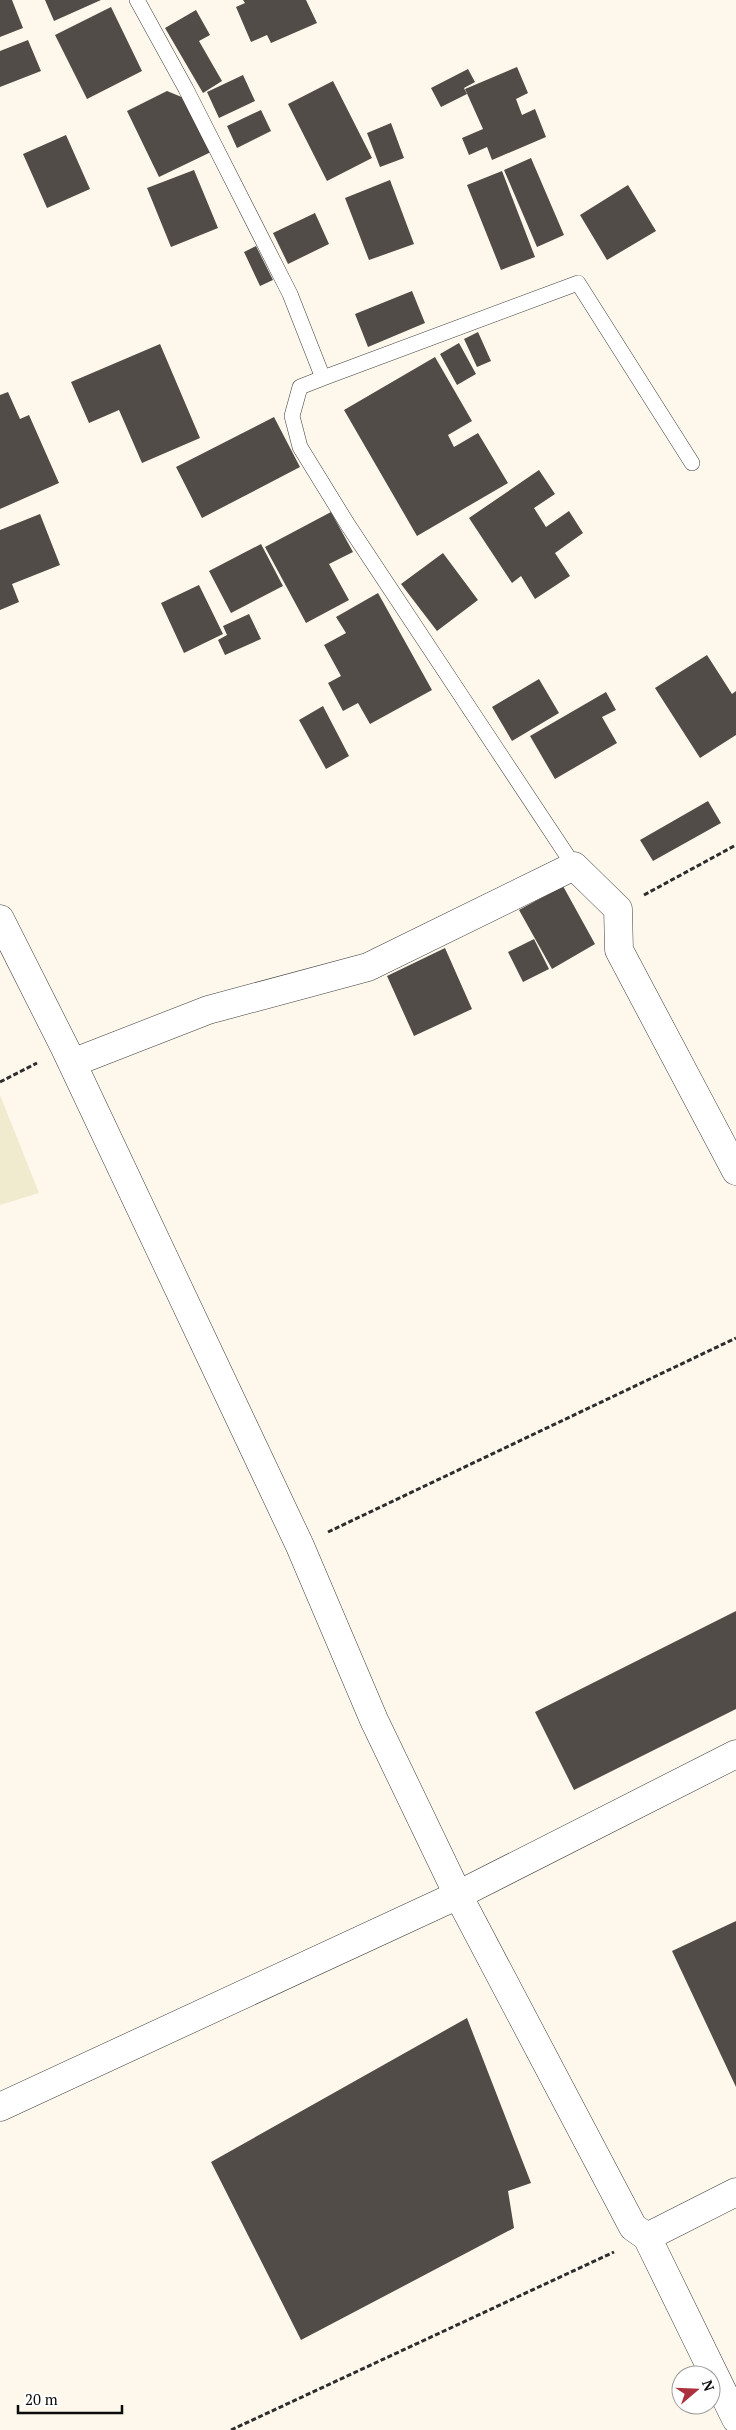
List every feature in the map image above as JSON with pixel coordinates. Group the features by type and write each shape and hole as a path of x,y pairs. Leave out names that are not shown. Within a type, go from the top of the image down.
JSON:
{"street":[{"path":"69,1056 208,1010 368,967 574,866 618,909 619,950 736,1171"},
{"path":"0,919 69,1056 300,1546 374,1720 458,1895 634,2227 647,2237 736,2419"},
{"path":"0,2107 458,1895 736,1754"},
{"path":"647,2237 736,2192"}],"lane":[{"path":"138,0 186,89 290,294 323,378"},
{"path":"574,866 348,525 300,448 292,416 300,387 578,283 692,463"}],"path":[{"path":"618,909 736,845"},
{"path":"0,1082 69,1056"},
{"path":"300,1546 736,1338"},
{"path":"231,2430 647,2237"}],"shaded area":[{"path":"0,1095 39,1193 0,1205"}],"building":[{"path":"0,0 12,0 23,28 0,37"},
{"path":"45,0 101,0 54,21"},
{"path":"243,0 306,0 317,23 271,43 267,35 251,42 236,7 245,3"},
{"path":"111,7 142,71 87,99 55,35"},
{"path":"196,10 210,35 199,41 222,81 203,93 165,28"},
{"path":"28,40 41,71 0,87 0,51"},
{"path":"517,67 528,93 516,99 522,115 535,109 546,137 492,160 487,147 469,155 462,138 483,129 465,89"},
{"path":"468,69 475,82 464,88 467,94 441,107 431,88"},
{"path":"243,75 255,101 219,118 207,92"},
{"path":"333,81 372,158 327,181 288,104"},
{"path":"167,91 184,98 211,152 159,177 127,111"},
{"path":"261,110 271,131 237,148 227,126"},
{"path":"391,123 404,158 380,167 367,133"},
{"path":"66,135 90,189 47,208 23,154"},
{"path":"531,158 564,235 537,247 504,170"},
{"path":"194,170 218,228 171,247 147,188"},
{"path":"502,171 535,257 501,270 467,185"},
{"path":"390,180 414,244 369,260 345,198"},
{"path":"628,185 656,231 607,260 580,215"},
{"path":"315,213 329,244 288,264 273,233"},
{"path":"256,246 273,280 260,286 244,252"},
{"path":"412,291 425,323 368,347 355,314"},
{"path":"478,332 491,361 477,367 464,339"},
{"path":"459,343 476,374 457,385 440,354"},
{"path":"160,344 200,438 142,463 119,410 89,423 71,382"},
{"path":"435,357 472,421 448,435 454,447 478,433 508,483 417,536 344,410"},
{"path":"8,392 20,419 29,415 59,483 0,509 0,395"},
{"path":"274,417 300,467 202,518 176,467"},
{"path":"539,470 555,494 534,508 546,527 569,511 583,533 555,553 570,576 535,599 521,576 512,583 469,518"},
{"path":"331,512 353,552 329,564 349,600 306,623 265,547"},
{"path":"40,514 60,565 12,584 19,602 0,610 0,530"},
{"path":"261,544 283,586 231,613 209,571"},
{"path":"443,553 478,600 437,631 401,584"},
{"path":"199,585 223,634 184,653 161,603"},
{"path":"378,593 432,690 370,724 358,703 343,711 328,683 341,676 324,645 346,633 336,617"},
{"path":"249,614 261,639 225,655 218,640 227,635 223,626"},
{"path":"707,655 732,694 736,691 736,735 700,758 655,688"},
{"path":"539,679 559,713 512,741 492,707"},
{"path":"606,692 616,710 602,717 617,743 555,779 530,736"},
{"path":"323,706 349,756 326,769 299,720"},
{"path":"708,801 721,823 653,861 640,840"},
{"path":"563,886 595,944 552,969 519,910"},
{"path":"534,939 549,969 523,982 508,952"},
{"path":"445,948 472,1009 414,1036 387,976"},
{"path":"736,1611 736,1709 574,1790 535,1712"},
{"path":"736,1921 736,2087 672,1951"},
{"path":"467,2018 531,2183 508,2191 514,2228 301,2340 211,2162"}]}
